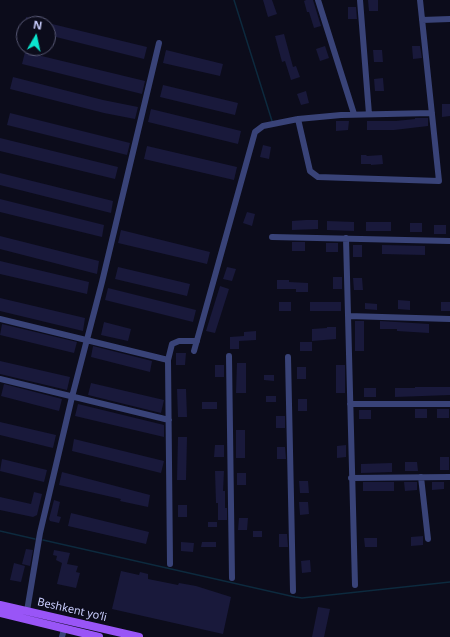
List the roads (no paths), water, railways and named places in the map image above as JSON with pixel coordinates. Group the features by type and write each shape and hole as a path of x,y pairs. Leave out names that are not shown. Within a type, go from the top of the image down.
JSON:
{"main road":[{"name":"Beshkent yoʻli","path":"0,605 139,637"},
{"name":"Beshkent yoʻli","path":"0,613 63,633 99,637"}],"street":[{"path":"318,0 354,114"},
{"path":"360,0 369,114"},
{"path":"298,119 310,171 318,177 439,181 420,0"},
{"path":"422,20 450,19"},
{"path":"27,611 40,533 159,43"},
{"path":"194,351 255,132 263,126 298,119 354,114 432,113"},
{"path":"272,237 450,241"},
{"path":"346,238 354,584"},
{"path":"348,316 450,319"},
{"path":"0,319 168,360"},
{"path":"170,564 168,360 172,344 179,341 197,341"},
{"path":"229,356 232,578"},
{"path":"288,357 293,592"},
{"path":"0,379 169,420"},
{"path":"350,404 450,404"},
{"path":"421,477 428,539"},
{"path":"351,478 450,477"}],"waterway":[{"path":"234,0 272,121"},
{"path":"0,531 35,539"},
{"path":"43,540 302,598 450,582"}]}
